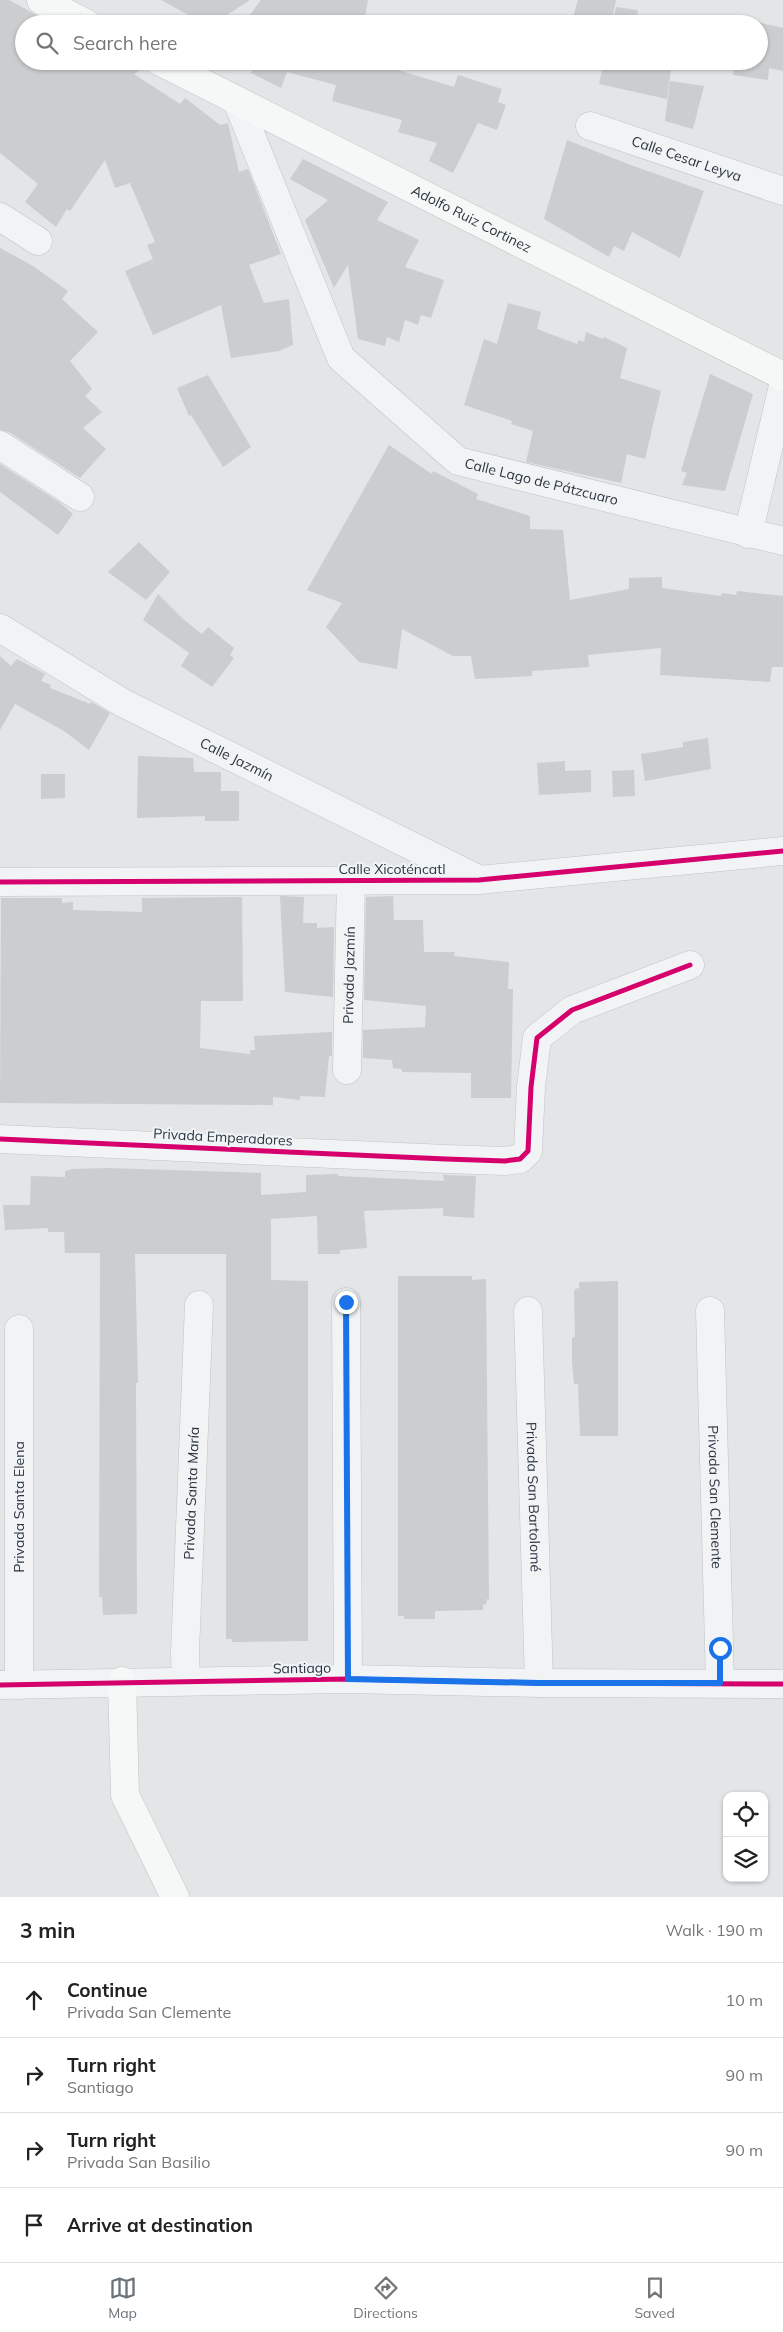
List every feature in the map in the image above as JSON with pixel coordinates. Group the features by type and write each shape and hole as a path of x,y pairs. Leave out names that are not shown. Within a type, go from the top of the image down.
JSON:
{"street":[{"path":"41,0 70,15"},
{"name":"Adolfo Ruiz Cortinez","path":"176,70 783,376"},
{"name":"Calle Lago de Pátzcuaro","path":"237,102 341,358 458,461 748,534 783,541"},
{"name":"Calle Cesar Leyva","path":"590,126 783,191"},
{"path":"0,216 38,240"},
{"path":"748,534 783,386"},
{"path":"0,445 80,497"},
{"name":"Calle Jazmín","path":"0,628 123,703 479,880"},
{"name":"Calle Xicoténcatl","path":"0,882 479,880 783,851"},
{"name":"Privada Jazmín","path":"347,1070 351,880"},
{"name":"Privada Emperadores","path":"0,1139 446,1159 505,1161 520,1159 528,1151 531,1087 537,1038 572,1010 690,965"},
{"path":"346,1302 348,1679"},
{"name":"Privada Santa María","path":"186,1681 185,1652 199,1305"},
{"name":"Privada San Clemente","path":"710,1310 720,1683"},
{"name":"Privada San Bartolomé","path":"528,1311 539,1683"},
{"name":"Privada Santa Elena","path":"9,1685 19,1329"},
{"name":"Santiago","path":"9,1685 122,1681 348,1679 539,1683 783,1684"},
{"path":"122,1681 125,1795 175,1897"}],"building":[{"path":"0,0 9,0 36,15 15,15 15,70 140,70 134,74 180,104 185,98 220,125 228,123 239,172 248,169 281,254 249,265 264,303 289,299 293,345 279,351 231,358 221,305 153,335 125,271 153,259 147,245 155,242 130,183 115,188 105,160 70,211 67,209 56,227 25,202 38,184 0,153"},
{"path":"161,0 250,0 227,15 188,15"},
{"path":"261,0 368,0 366,15 250,15"},
{"path":"578,0 616,0 613,15 574,15"},
{"path":"616,7 638,10 637,15 614,15"},
{"path":"768,25 783,28 783,71 769,68 768,80 733,75 734,70 768,70"},
{"path":"252,70 398,70 454,87 458,75 502,89 498,102 506,105 497,130 478,123 453,173 429,161 437,143 398,132 402,120 332,101 336,85 287,72 281,88 251,73"},
{"path":"602,70 671,70 667,99 599,84"},
{"path":"670,81 704,86 693,129 665,121"},
{"path":"567,140 704,191 680,258 632,232 624,251 614,246 609,257 544,219"},
{"path":"303,159 388,202 377,220 419,240 405,267 444,280 431,318 421,315 418,325 405,320 399,342 387,337 385,346 358,339 348,265 334,288 305,220 328,200 290,179"},
{"path":"0,248 33,266 68,291 62,299 98,332 70,361 92,389 85,396 102,412 83,428 106,449 80,478 9,432 0,430"},
{"path":"508,303 541,312 537,329 577,344 579,340 584,342 586,332 603,339 604,337 627,348 620,378 661,391 645,459 627,454 621,483 526,462 533,431 511,424 512,421 464,405 484,339 497,344"},
{"path":"710,374 753,394 725,491 682,485 687,473 681,471"},
{"path":"208,375 251,447 223,467 191,415 189,416 177,388"},
{"path":"389,445 432,474 433,471 478,494 476,499 530,516 530,529 563,530 570,600 629,589 629,578 662,577 662,588 721,596 722,593 736,595 737,591 783,596 783,667 772,667 770,682 660,675 661,648 588,655 589,667 532,671 532,676 475,679 471,656 453,656 402,629 397,669 359,662 326,627 342,603 307,590"},
{"path":"0,464 59,502 73,514 58,535 0,492"},
{"path":"139,542 170,572 146,600 108,572"},
{"path":"158,594 183,619 202,634 208,627 234,648 230,655 234,658 212,687 181,666 189,653 143,620"},
{"path":"0,656 11,666 17,659 45,674 41,681 51,685 50,688 90,704 91,702 110,713 89,750 64,731 15,704 0,730"},
{"path":"708,738 711,769 645,781 641,754 683,747 683,742"},
{"path":"138,756 193,758 194,772 221,772 221,791 239,791 239,821 205,821 205,816 137,818"},
{"path":"565,761 565,771 591,770 591,792 539,795 537,763"},
{"path":"634,770 635,796 613,797 612,771"},
{"path":"41,774 65,774 65,798 41,799"},
{"path":"280,896 304,897 303,923 317,923 317,928 334,927 333,997 285,992"},
{"path":"393,896 394,920 423,920 424,952 455,952 454,956 509,962 508,989 513,989 511,1098 471,1098 471,1073 402,1072 402,1069 393,1068 392,1060 363,1058 363,1030 425,1027 426,1006 364,1000 366,897"},
{"path":"242,897 243,1001 201,1001 200,1048 250,1054 250,1050 255,1050 254,1036 332,1032 332,1056 329,1056 325,1097 300,1096 300,1100 273,1097 273,1105 0,1103 1,898 62,898 62,903 73,902 73,910 142,912 142,898"},
{"path":"107,1168 261,1173 261,1195 306,1192 306,1175 338,1174 338,1176 444,1181 443,1175 476,1176 474,1218 443,1216 443,1208 364,1211 367,1248 340,1250 340,1254 318,1254 317,1216 271,1219 271,1280 308,1281 308,1641 232,1642 232,1639 226,1639 226,1254 135,1254 138,1383 136,1383 137,1614 103,1615 102,1597 99,1597 100,1253 65,1253 64,1232 48,1232 48,1228 5,1230 3,1205 30,1205 31,1176 65,1177 65,1171 72,1169"},
{"path":"398,1276 472,1276 472,1280 486,1279 489,1600 487,1599 486,1605 483,1604 483,1610 435,1611 435,1619 404,1619 404,1616 398,1616"},
{"path":"618,1281 618,1436 580,1436 578,1384 574,1384 572,1362 572,1338 575,1337 574,1293 575,1289 579,1288 579,1282"}],"cycle path":[{"path":"0,882 479,880 783,851"},
{"path":"0,1139 446,1159 505,1161 520,1159 528,1151 531,1087 537,1038 572,1010 690,965"},
{"path":"0,1685 348,1679 539,1683 783,1684"}],"route":[{"path":"346,1302 348,1679 539,1683 720,1683 720,1648"}]}
